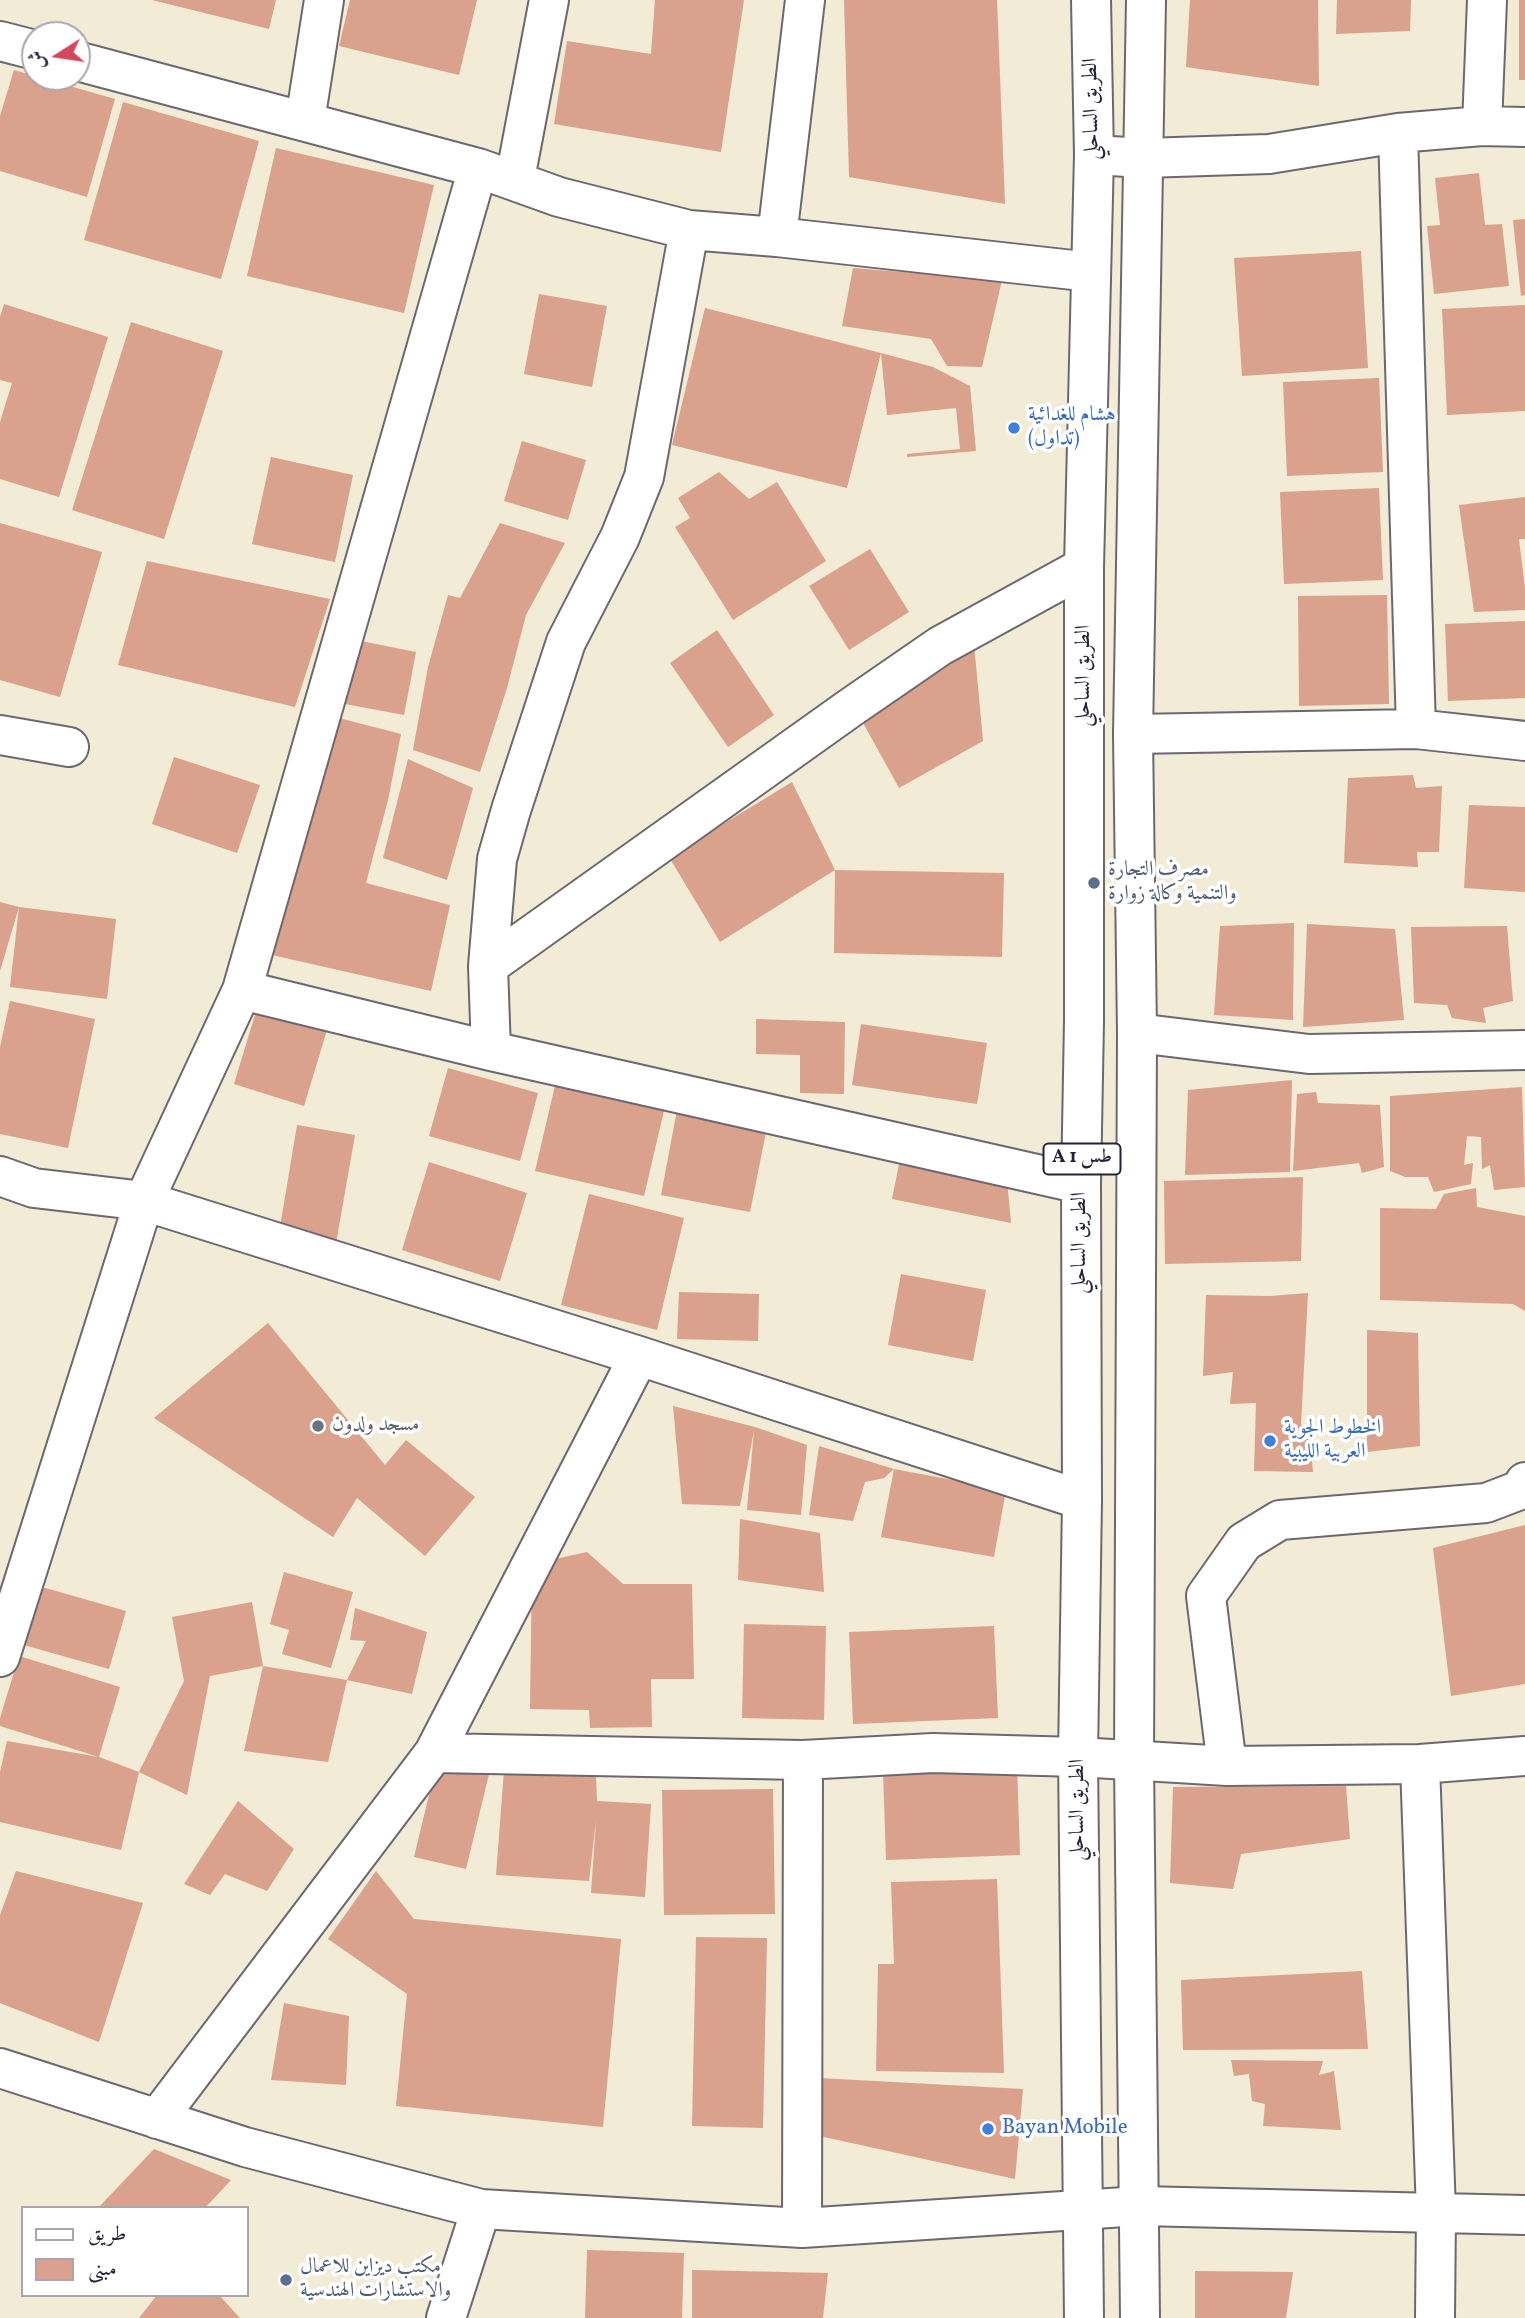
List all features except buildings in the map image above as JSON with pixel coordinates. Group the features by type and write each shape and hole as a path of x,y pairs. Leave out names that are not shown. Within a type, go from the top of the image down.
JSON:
{"main road":[{"path":"305,121 324,0"},
{"path":"514,179 549,0"},
{"path":"777,237 805,0"},
{"name":"الطريق الساحلي","path":"1084,2318 1078,1757 1082,1500 1081,1184 1085,995 1084,566 1094,155 1091,0"},
{"name":"A 1 طس","path":"1140,2318 1134,1761 1137,1033 1133,734 1146,0"},
{"path":"1482,126 1487,0"},
{"path":"0,41 21,46"},
{"path":"91,65 478,168 559,197 689,230 777,237 1091,272"},
{"path":"1094,155 1144,158 1269,154 1398,133 1482,126 1525,127"},
{"path":"1398,133 1416,729"},
{"path":"0,1657 144,1201 242,990 478,168"},
{"path":"491,1051 488,966 497,859 566,642 620,537 644,477 689,230"},
{"path":"488,966 940,646 1084,566"},
{"path":"1133,734 1416,729 1525,741"},
{"path":"0,735 69,747"},
{"path":"242,990 491,1051 1081,1184"},
{"path":"1137,1033 1309,1054 1525,1050"},
{"path":"0,1176 34,1188 144,1201 639,1356 1082,1500"},
{"path":"157,2119 435,1753 639,1356"},
{"path":"1227,1766 1206,1596 1244,1542 1280,1520 1486,1503 1520,1490 1525,1482"},
{"path":"435,1753 803,1760 933,1753 1078,1757 1227,1766 1420,1764 1525,1756"},
{"path":"802,2228 803,1760"},
{"path":"1420,1764 1436,2212 1435,2318"},
{"path":"0,2068 245,2147 481,2209 802,2228 1140,2206 1525,2215"},
{"path":"446,2318 481,2209"}],"place":[{"name":"هشام للغدائية (تداول)","path":"1014,428"},
{"name":"مصرف التجارة والتنمية وكالة زوارة","path":"1094,883"},
{"name":"مسجد ولدون","path":"318,1426"},
{"name":"الخطوط الجوية العربية الليبية","path":"1270,1441"},
{"name":"Bayan Mobile","path":"988,2129"},
{"name":"مكتب ديزاين للاعمال والاستشارات الهندسية","path":"286,2280"}]}
